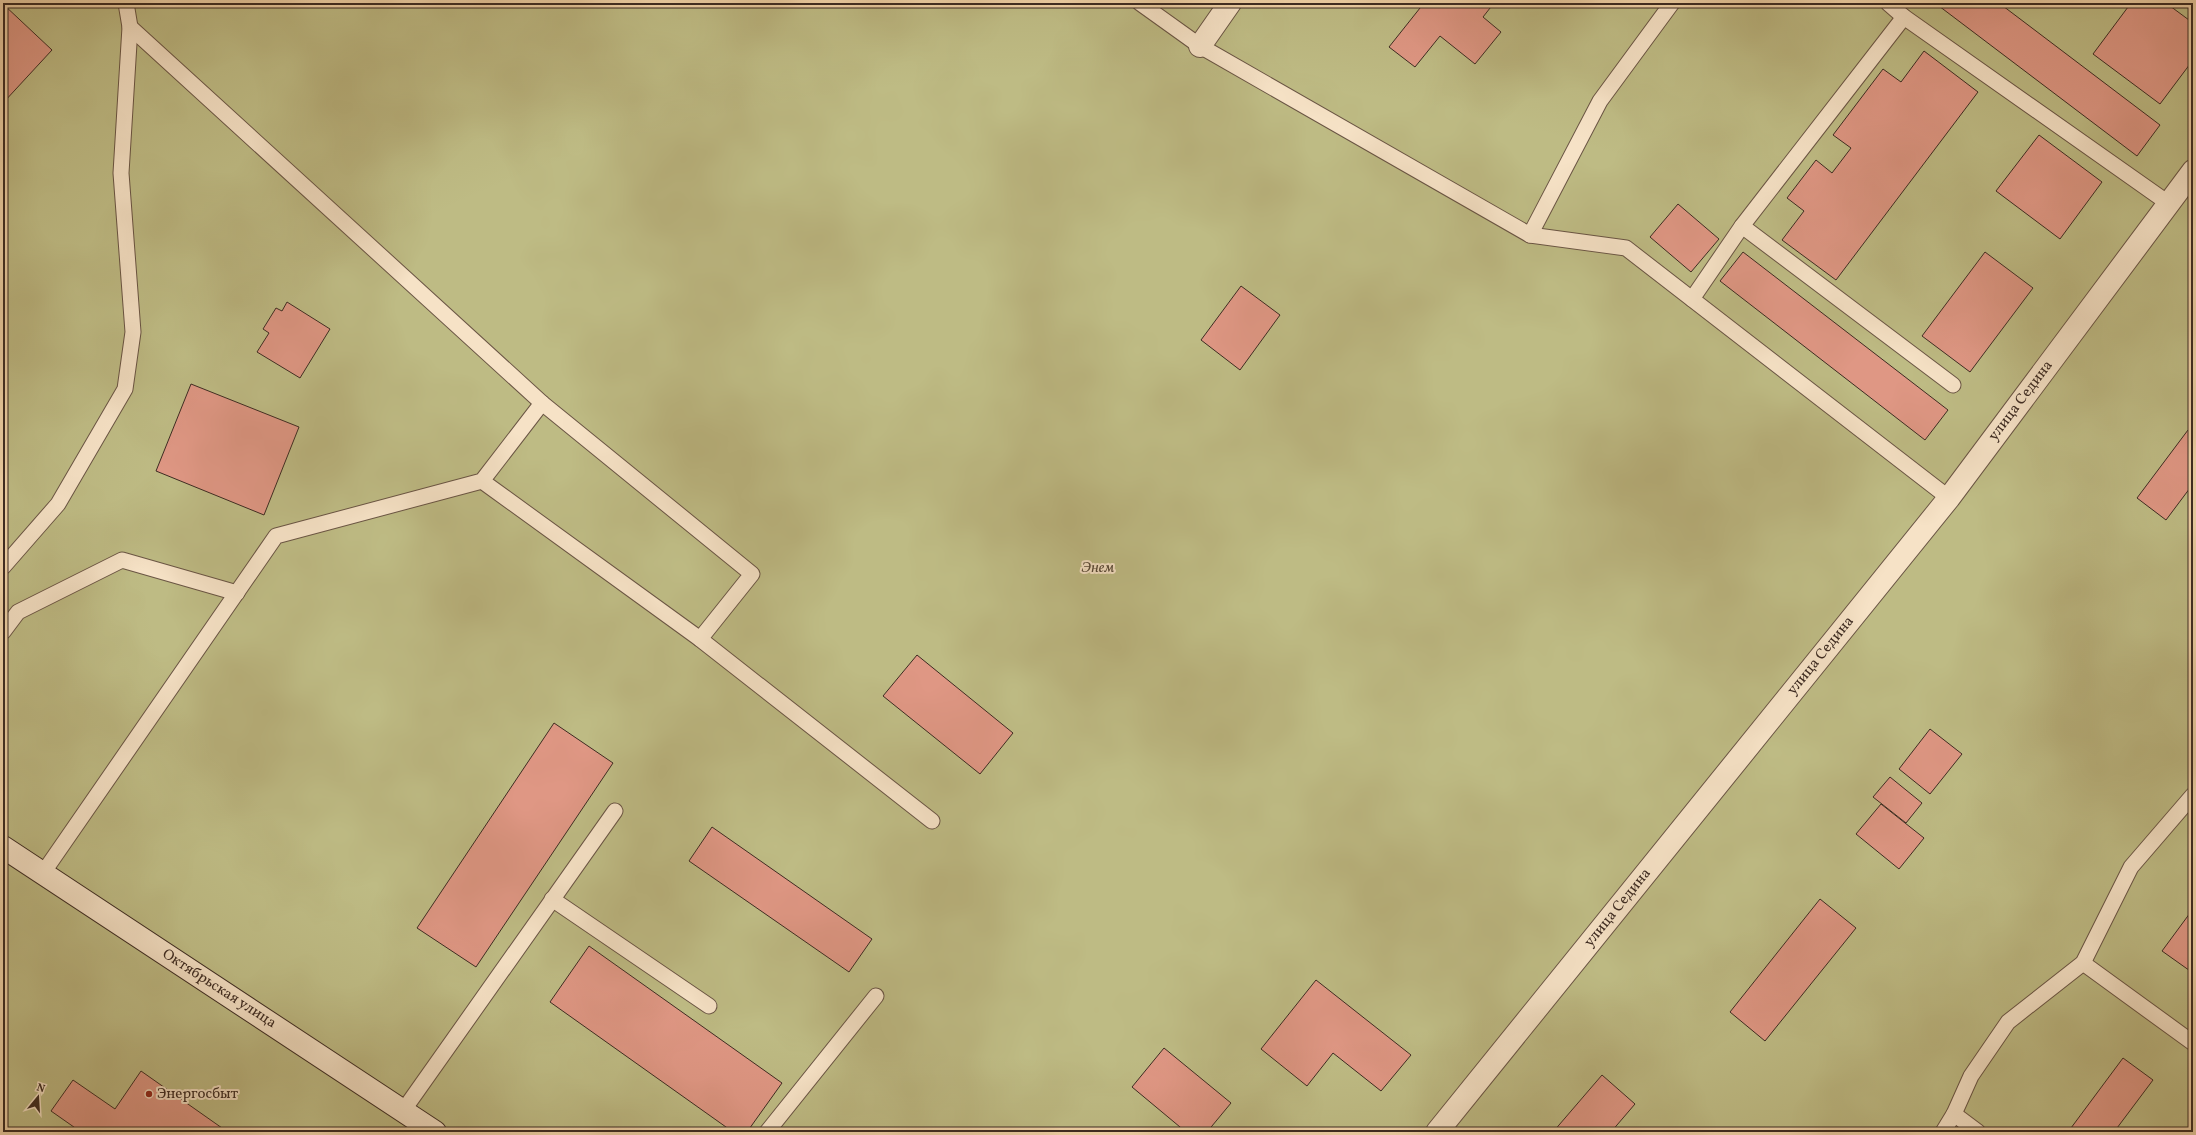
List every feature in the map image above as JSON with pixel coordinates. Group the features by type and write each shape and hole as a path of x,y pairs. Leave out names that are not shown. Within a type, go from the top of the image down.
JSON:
{"street":[{"path":"1200,46 1230,3"},
{"name":"улица Седина","path":"1437,1132 1948,498 2193,171"},
{"name":"Октябрьская улица","path":"3,847 435,1132"}],"lane":[{"path":"3,567 58,504 125,389 133,332 121,173 130,27 126,3"},
{"path":"1140,3 1200,46 1530,235 1626,248 1948,498"},
{"path":"1530,235 1600,101 1672,3"},
{"path":"1888,3 1904,17 2168,203"},
{"path":"1692,299 1742,226 1904,17"},
{"path":"130,27 542,403 752,574 700,639"},
{"path":"1742,226 1953,385"},
{"path":"43,873 276,536 482,481 542,403"},
{"path":"482,481 700,639 932,821"},
{"path":"3,632 18,612 122,560 237,593"},
{"path":"1943,1132 1954,1114 1971,1076 2008,1022 2083,963 2132,867 2193,795"},
{"path":"403,1111 614,811"},
{"path":"552,899 709,1006"},
{"path":"2083,963 2193,1043"},
{"path":"767,1132 876,996"},
{"path":"1954,1114 1978,1132"}],"green space":[{"name":"Энем","path":"3,3 2193,3 2193,1132 3,1132"}],"building":[{"path":"1424,3 1494,3 1483,17 1501,32 1475,64 1440,36 1415,67 1389,47"},
{"path":"1935,3 1999,3 2160,125 2137,156"},
{"path":"2131,3 2166,3 2193,23 2193,60 2160,104 2093,54"},
{"path":"3,4 52,50 3,103"},
{"path":"1924,51 1978,92 1836,280 1782,240 1804,211 1787,198 1816,160 1832,173 1851,148 1833,135 1883,69 1901,82"},
{"path":"2039,135 2102,182 2060,239 1996,191"},
{"path":"1678,204 1719,239 1691,272 1650,237"},
{"path":"1743,252 1948,410 1925,440 1720,281"},
{"path":"1985,252 2033,288 1970,372 1922,336"},
{"path":"1241,286 1280,315 1240,370 1201,340"},
{"path":"287,302 330,329 300,378 257,352 269,333 263,329 276,308 282,311"},
{"path":"191,384 299,427 264,515 156,471"},
{"path":"2188,430 2193,433 2193,484 2166,520 2137,498"},
{"path":"917,655 1013,733 980,774 883,696"},
{"path":"554,723 613,763 476,967 417,928"},
{"path":"1930,729 1962,754 1930,794 1899,769"},
{"path":"1890,777 1922,803 1906,823 1873,797"},
{"path":"1881,804 1924,838 1899,869 1856,834"},
{"path":"712,827 872,939 849,972 689,861"},
{"path":"1820,899 1856,928 1765,1041 1730,1012"},
{"path":"2193,909 2193,973 2162,951"},
{"path":"589,946 782,1083 747,1132 733,1132 550,1002"},
{"path":"1316,980 1411,1055 1381,1091 1333,1053 1307,1086 1261,1049"},
{"path":"1164,1048 1231,1103 1207,1132 1186,1132 1132,1087"},
{"path":"2123,1058 2153,1080 2114,1132 2068,1132"},
{"name":"Энергосбыт","path":"141,1071 222,1128 219,1132 81,1132 51,1111 73,1080 115,1109"},
{"path":"1602,1075 1635,1104 1611,1132 1553,1132"}],"place":[{"name":"Энергосбыт","path":"149,1094"}]}
